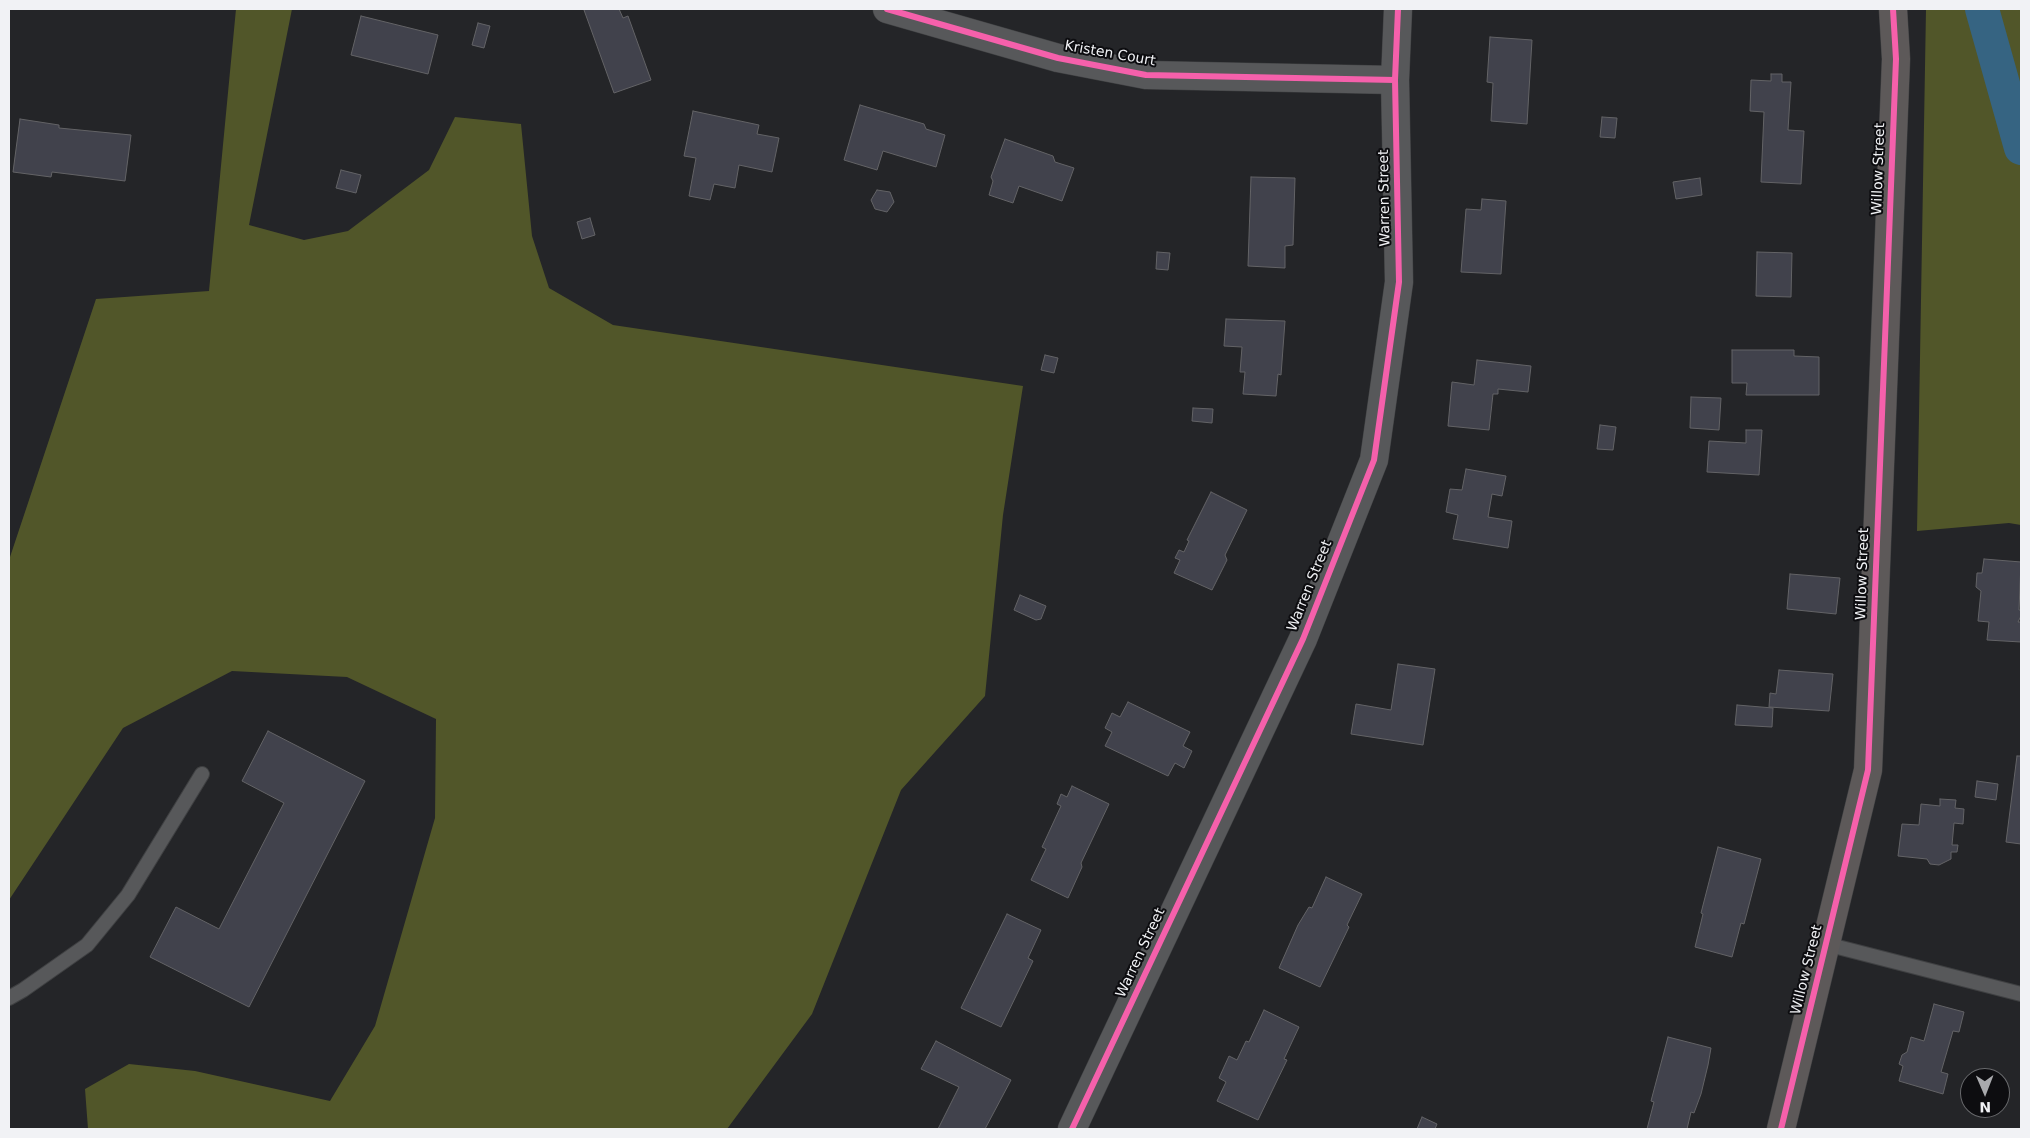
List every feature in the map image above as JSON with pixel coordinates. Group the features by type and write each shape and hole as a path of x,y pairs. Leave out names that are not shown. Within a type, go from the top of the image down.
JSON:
{"street":[{"name":"Kristen Court","path":"887,9 1058,58 1146,75 1395,80"},
{"name":"Warren Street","path":"1072,1129 1303,639 1374,460 1399,282 1395,80 1398,9"},
{"name":"Willow Street","path":"1781,1129 1868,770 1896,59 1893,9"}],"lane":[{"path":"9,998 87,946 128,895 202,774"},
{"path":"1826,944 2021,994"}],"green space":[{"path":"236,9 292,9 249,225 304,240 348,231 429,170 455,117 521,124 532,236 549,288 613,325 1023,386 1003,515 985,696 901,790 812,1014 727,1129 88,1129 85,1089 129,1064 195,1071 330,1101 375,1026 435,818 436,719 347,677 232,671 123,728 9,900 9,560 96,299 209,291"},
{"path":"1926,9 2021,9 2021,525 2009,523 1917,531"}],"building":[{"path":"619,9 623,18 628,16 651,80 614,93 584,10"},
{"path":"361,16 438,35 428,74 351,55"},
{"path":"478,23 490,26 484,48 472,45"},
{"path":"1490,37 1532,40 1527,124 1491,121 1493,83 1487,82"},
{"path":"1771,74 1782,74 1782,82 1791,82 1788,130 1804,131 1801,184 1761,182 1764,112 1750,111 1751,80 1771,81"},
{"path":"860,105 924,124 926,129 945,135 936,167 883,151 877,170 844,160"},
{"path":"693,111 759,125 757,134 779,138 772,172 739,165 735,188 714,184 710,200 689,196 696,158 684,156"},
{"path":"1602,117 1617,118 1615,138 1600,137"},
{"path":"20,119 59,125 59,128 131,135 125,181 52,172 51,177 13,172"},
{"path":"1005,139 1053,156 1055,162 1074,168 1062,201 1019,186 1013,203 989,195 993,181 991,177"},
{"path":"341,170 361,175 356,193 336,188"},
{"path":"1251,177 1295,178 1293,245 1285,246 1285,268 1248,266"},
{"path":"1700,178 1702,195 1676,199 1673,182"},
{"path":"877,190 890,192 894,202 887,212 875,209 871,200"},
{"path":"1482,199 1506,201 1501,274 1461,272 1466,209 1481,210"},
{"path":"590,218 595,235 582,239 577,222"},
{"path":"1157,252 1170,253 1168,270 1156,269"},
{"path":"1757,252 1792,253 1791,297 1756,296"},
{"path":"1226,319 1285,321 1281,375 1278,374 1276,396 1243,394 1245,372 1240,372 1242,347 1224,346"},
{"path":"1732,350 1794,350 1794,356 1819,357 1819,395 1746,395 1747,383 1732,383"},
{"path":"1045,355 1058,358 1054,373 1041,370"},
{"path":"1477,360 1531,366 1528,392 1498,389 1498,394 1493,394 1489,430 1448,426 1452,382 1474,385"},
{"path":"1691,397 1721,398 1719,430 1690,428"},
{"path":"1193,408 1213,409 1212,423 1192,421"},
{"path":"1600,425 1616,427 1613,450 1597,449"},
{"path":"1746,430 1762,430 1759,475 1707,472 1709,441 1746,443"},
{"path":"1466,469 1506,476 1502,496 1492,494 1488,517 1512,521 1508,548 1453,539 1458,515 1446,512 1450,489 1462,490"},
{"path":"1211,492 1247,510 1225,555 1227,560 1212,590 1174,573 1180,560 1175,558 1179,550 1184,552 1189,541 1187,540"},
{"path":"1984,559 2021,562 2019,610 2021,610 2021,616 2018,622 2021,622 2021,642 1987,640 1989,622 1978,621 1981,591 1976,587 1977,573 1982,573"},
{"path":"1790,574 1840,578 1836,614 1787,609"},
{"path":"1020,595 1046,606 1041,619 1036,620 1014,610"},
{"path":"1398,664 1435,669 1423,745 1351,734 1356,704 1391,710"},
{"path":"1779,670 1833,674 1829,711 1769,707 1770,693 1776,694"},
{"path":"1128,702 1190,732 1183,746 1192,751 1184,768 1175,763 1168,776 1105,746 1112,732 1105,728 1112,713 1120,717"},
{"path":"1737,705 1773,708 1772,727 1735,725"},
{"path":"268,731 365,781 249,1007 150,957 176,907 219,929 284,803 242,781"},
{"path":"2017,756 2021,756 2021,844 2006,842"},
{"path":"1977,781 1998,784 1996,800 1975,797"},
{"path":"1072,786 1109,804 1081,863 1082,867 1068,898 1031,880 1046,849 1042,847 1061,806 1057,804 1061,794 1067,797"},
{"path":"1940,799 1956,800 1955,808 1964,809 1963,824 1954,823 1952,845 1958,845 1957,852 1951,852 1951,859 1939,865 1930,864 1927,859 1898,856 1902,824 1919,825 1921,804 1940,806"},
{"path":"1718,847 1761,859 1744,924 1741,923 1732,957 1695,947 1703,914 1701,913"},
{"path":"1326,877 1362,894 1347,925 1349,927 1320,987 1279,968 1298,925 1309,907 1312,908"},
{"path":"1007,914 1041,930 1028,958 1033,961 1001,1027 961,1008"},
{"path":"1934,1004 1964,1012 1959,1032 1953,1031 1941,1072 1948,1074 1943,1094 1899,1081 1903,1066 1899,1064 1902,1055 1907,1052 1911,1037 1924,1041"},
{"path":"1264,1010 1299,1027 1284,1059 1287,1060 1258,1120 1217,1101 1226,1082 1219,1078 1229,1056 1237,1060 1246,1041 1249,1042"},
{"path":"1668,1037 1711,1048 1708,1065 1701,1094 1694,1113 1691,1112 1687,1129 1647,1129 1654,1102 1651,1101"},
{"path":"936,1041 1011,1080 985,1129 938,1129 959,1087 921,1069"},
{"path":"1422,1117 1437,1124 1435,1129 1417,1129"}],"waterway":[{"path":"1982,9 2021,148"}],"cycle path":[{"path":"887,9 1058,58 1146,75 1395,80"},
{"path":"1072,1129 1303,639 1374,460 1399,282 1395,80 1398,9"},
{"path":"1781,1129 1868,770 1896,59 1893,9"}]}
